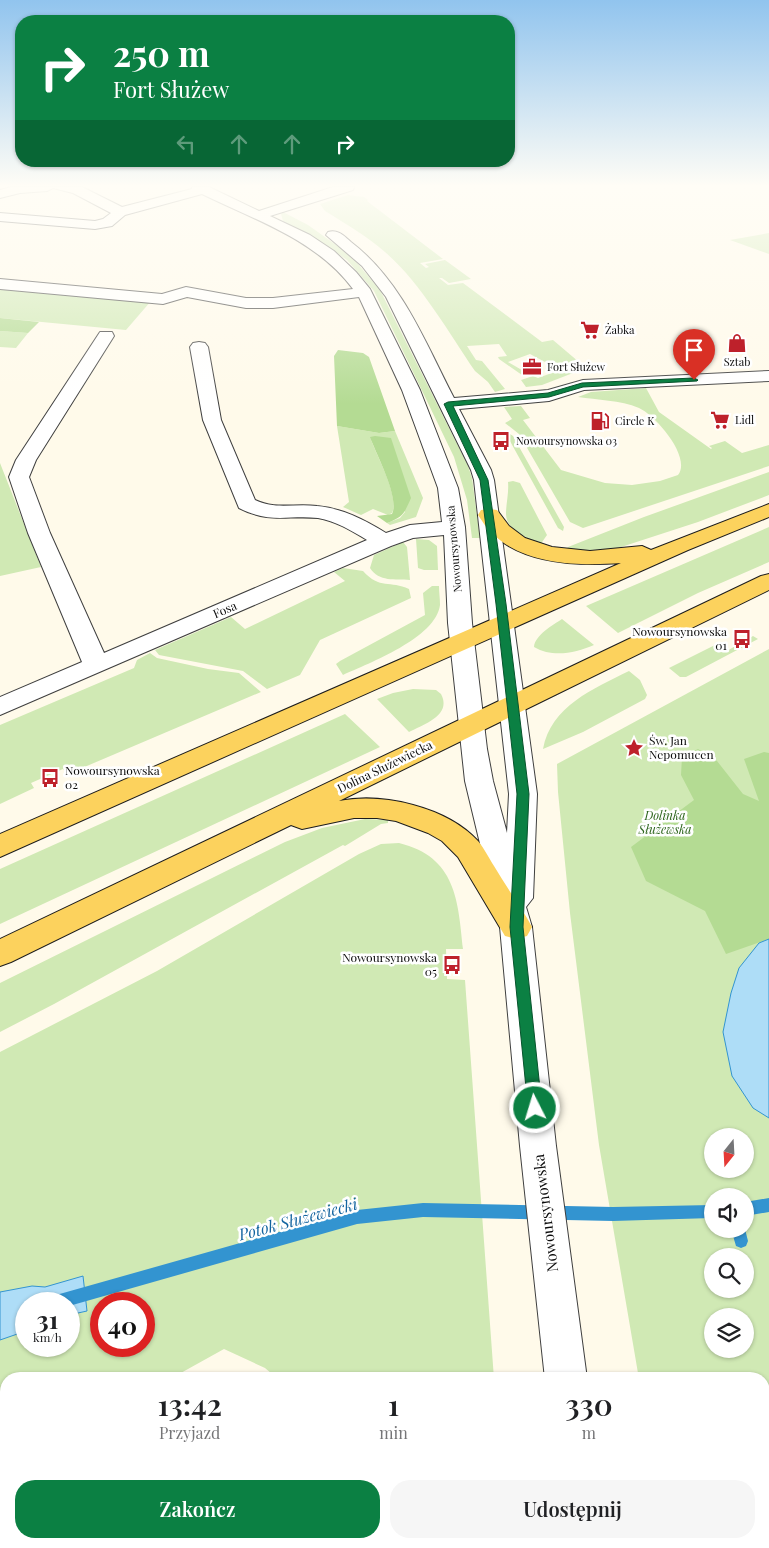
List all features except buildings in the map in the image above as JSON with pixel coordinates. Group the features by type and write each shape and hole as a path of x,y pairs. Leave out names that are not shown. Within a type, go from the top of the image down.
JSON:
{"main road":[{"path":"0,846 680,545 769,510"},
{"path":"489,515 503,533 532,549 550,553 590,558 627,556 680,545"},
{"name":"Dolina Służewiecka","path":"0,954 769,581"},
{"path":"257,829 354,808 400,811 420,818 452,834 468,849 516,927"}],"street":[{"name":"Nowoursynowska","path":"335,259 364,292 411,390 448,488 454,527 462,641 479,781 516,927 538,1146 565,1372"},
{"name":"Nowoursynowska","path":"362,259 386,284 481,470 489,515 523,794 516,927"},
{"path":"0,284 163,299 186,292 260,304 364,292"},
{"path":"96,666 90,648 39,533 18,477 26,460 106,336"},
{"path":"199,347 212,420 246,504 268,513 315,512 334,515 358,524 383,541"},
{"path":"448,404 549,395 582,385 769,376"},
{"name":"Fosa","path":"0,707 383,541 410,532 454,527"}],"green space":[{"path":"353,259 358,264 380,290 468,466 472,478 480,538 472,538 467,500 454,457 374,291 347,260"},
{"path":"393,259 442,259 420,263 426,268 429,267 425,264 445,260 471,279 449,283 439,278 448,285 463,283 542,342 553,340 586,368 542,385 526,387 521,380 533,376 538,378 560,370 530,354 508,362 527,373 522,375 499,359 498,357 507,356 499,344 467,346 476,360 482,361 505,389 495,392 488,382 475,371 433,308"},
{"path":"0,288 151,301 126,330 0,318"},
{"path":"0,318 39,322 28,333 0,331"},
{"path":"0,331 28,333 16,348 0,347"},
{"path":"338,350 363,353 369,357 395,431 379,433 337,426 334,356"},
{"path":"646,388 659,412 711,449 709,446 725,441 742,453 769,445 769,466 583,528 570,522 519,434 505,423 512,419 504,407 521,406 530,418 523,420 561,470 605,483 632,485 660,481 678,475 681,467 680,458 670,437 654,419 639,408 616,402 578,397 591,392"},
{"path":"337,426 379,433 395,431 423,498 416,517 390,525 387,523 400,518 405,512 370,437 393,497 394,506 392,513 388,515 373,509 361,515 343,507 349,502"},
{"path":"507,432 513,436 564,527 563,531 558,528 506,434"},
{"path":"370,437 391,438 411,498 402,514 397,519 387,523 377,516 392,514 394,507 393,498"},
{"path":"0,463 41,567 0,576"},
{"path":"769,472 769,495 698,522 615,549 565,551 568,547 644,517"},
{"path":"508,482 520,483 547,535 540,545 518,534 507,520"},
{"path":"769,527 769,562 698,593 618,633 586,606"},
{"path":"416,539 429,540 437,546 438,570 418,568"},
{"path":"403,542 407,547 410,580 388,579 378,576 370,568 374,555"},
{"path":"343,568 363,571 380,583 402,586 409,589 411,598 320,640 300,675 267,689 243,671 159,655 155,650 231,617 245,629 345,581 334,572"},
{"path":"432,586 439,586 440,605 436,617 427,628 400,648 343,675 336,664 340,661 425,615 423,593"},
{"path":"562,619 594,645 564,653 549,652 534,647 541,634"},
{"path":"753,636 758,639 686,677 680,677 669,668 715,645 725,652"},
{"name":"Dolinka Służewska","path":"769,649 769,1372 638,1372 599,1145 570,913 557,764"},
{"path":"150,653 157,658 208,669 239,673 261,692 68,774 63,769 31,783 34,788 0,804 0,725 134,668 137,660"},
{"path":"629,671 640,680 647,695 645,699 583,732 543,749 555,721 564,710 588,692"},
{"path":"413,689 436,690 441,694 443,708 435,718 409,732 377,699"},
{"path":"345,714 380,747 0,924 0,869"},
{"path":"698,749 717,761 743,794 759,801 744,759 764,752 769,753 769,939 726,954 705,911 646,881 631,847 694,800 681,775 682,757"},
{"path":"365,819 388,820 388,823 381,824 345,846 343,845 0,1032 0,983 285,842 322,828"},
{"path":"399,843 418,850 432,859 443,870 451,883 456,898 463,949 446,949 447,979 465,980 493,1372 270,1372 224,1349 183,1372 0,1372 0,1052 157,971 359,854 381,844"}],"water":[{"path":"769,939 769,1118 753,1108 732,1076 723,1032 731,993 739,968 759,943"},
{"path":"83,1276 87,1311 80,1313 80,1292 15,1292 15,1335 0,1340 0,1292 32,1286 45,1287"}],"waterway":[{"name":"Potok Służewiecki","path":"754,1208 769,1205"},
{"name":"Potok Służewiecki","path":"80,1295 357,1217 423,1210 613,1214 704,1212"}],"place":[{"name":"Żabka","path":"590,330"},
{"name":"Sztab","path":"737,343"},
{"name":"Fort Służew","path":"532,367"},
{"name":"Lidl","path":"720,420"},
{"name":"Circle K","path":"600,421"},
{"name":"Nowoursynowska 03","path":"501,441"},
{"name":"Nowoursynowska 01","path":"742,639"},
{"name":"Św. Jan Nepomucen","path":"634,748"},
{"name":"Nowoursynowska 02","path":"50,778"},
{"name":"Nowoursynowska 05","path":"452,965"}],"route":[{"path":"535,1108 516,927 523,794 501,604 484,480 481,470 448,404 549,395 582,385 694,380"}]}
